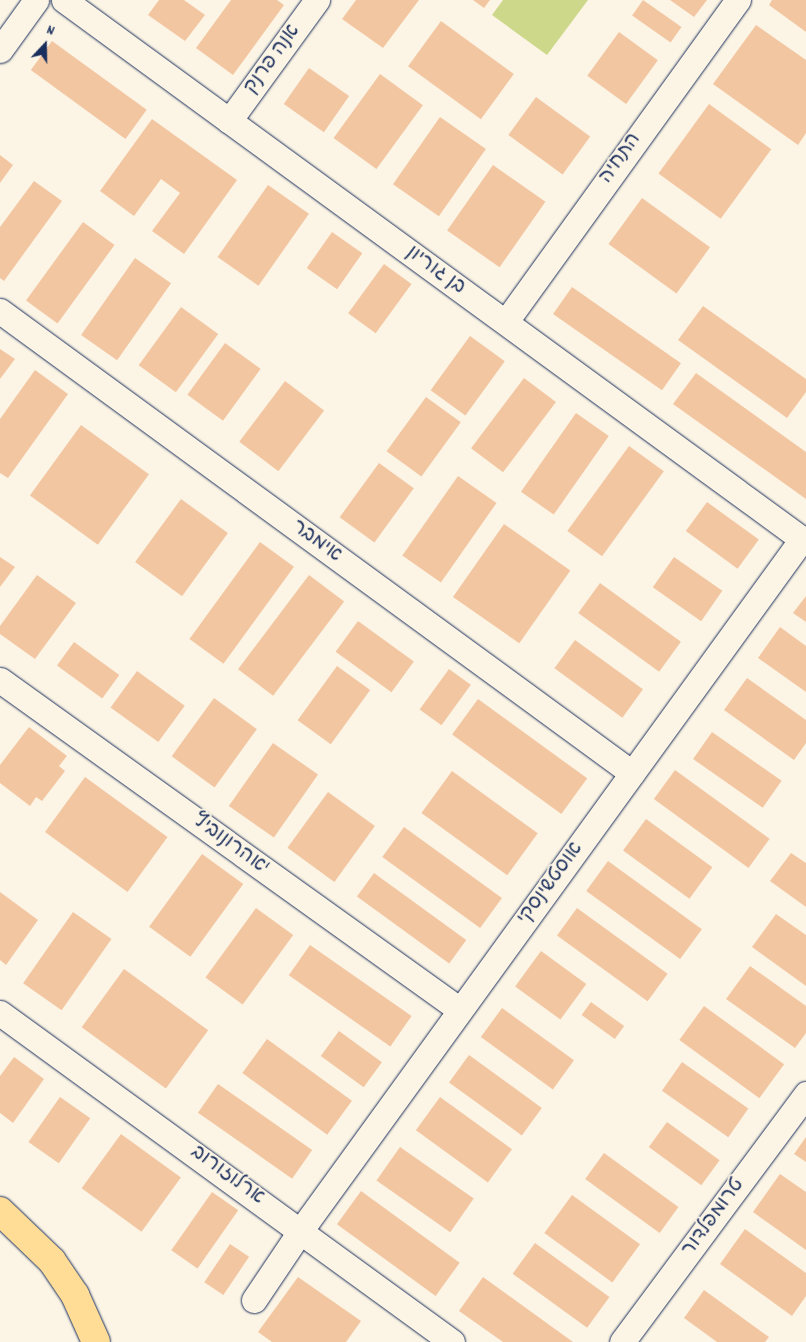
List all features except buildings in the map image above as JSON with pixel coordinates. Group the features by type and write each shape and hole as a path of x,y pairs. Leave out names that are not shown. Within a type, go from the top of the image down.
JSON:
{"highway":[{"path":"0,1211 52,1261 76,1295 96,1342"}],"street":[{"path":"0,50 36,0"},
{"name":"בן גוריון","path":"64,0 507,320 804,540"},
{"name":"אנה פרנק","path":"229,121 317,0"},
{"name":"התחיה","path":"507,320 738,0"},
{"name":"אימבר","path":"0,311 632,774"},
{"name":"אוסטשינסקי","path":"254,1300 301,1230 460,1010 804,540"},
{"name":"אהרונוביץ'","path":"0,680 460,1010"},
{"name":"ארלוזורוב","path":"0,1013 301,1230 452,1342"},
{"name":"טרומפלדור","path":"622,1342 806,1094"}],"green space":[{"path":"503,0 588,0 547,55 492,15"}]}
